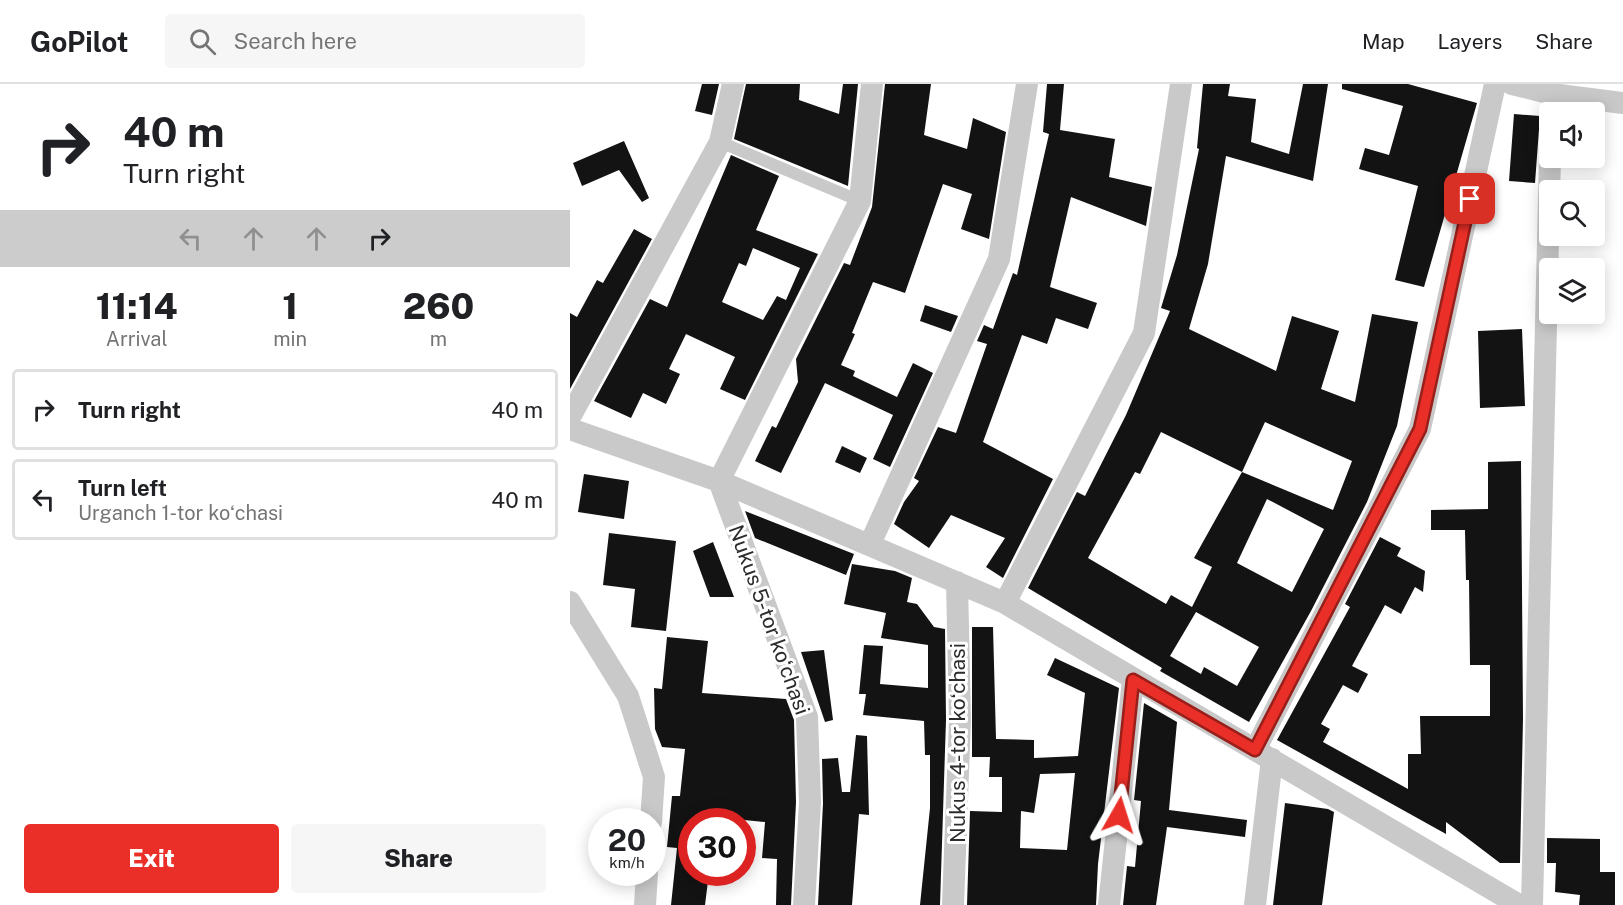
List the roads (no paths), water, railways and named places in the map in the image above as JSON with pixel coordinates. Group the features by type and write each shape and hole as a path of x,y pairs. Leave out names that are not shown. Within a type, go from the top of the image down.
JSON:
{"street":[{"path":"570,417 720,142 734,84"},
{"path":"719,481 860,201 872,84"},
{"path":"870,544 999,259 1027,84"},
{"path":"1005,603 1144,333 1181,84"},
{"path":"1255,905 1263,755 1420,429 1495,84"},
{"path":"1512,84 1552,97 1623,103"},
{"path":"1532,905 1550,168"},
{"path":"570,429 719,481 1005,603 1519,905"},
{"name":"Nukus 5-tor koʻchasi","path":"719,481 807,717 810,802 804,905"},
{"name":"Nukus 4-tor koʻchasi","path":"953,905 960,720 957,582"},
{"path":"570,602 628,696 654,777 652,808"},
{"path":"1109,905 1133,680"},
{"path":"645,905 646,886"}],"lane":[{"path":"720,142 860,201"}]}
